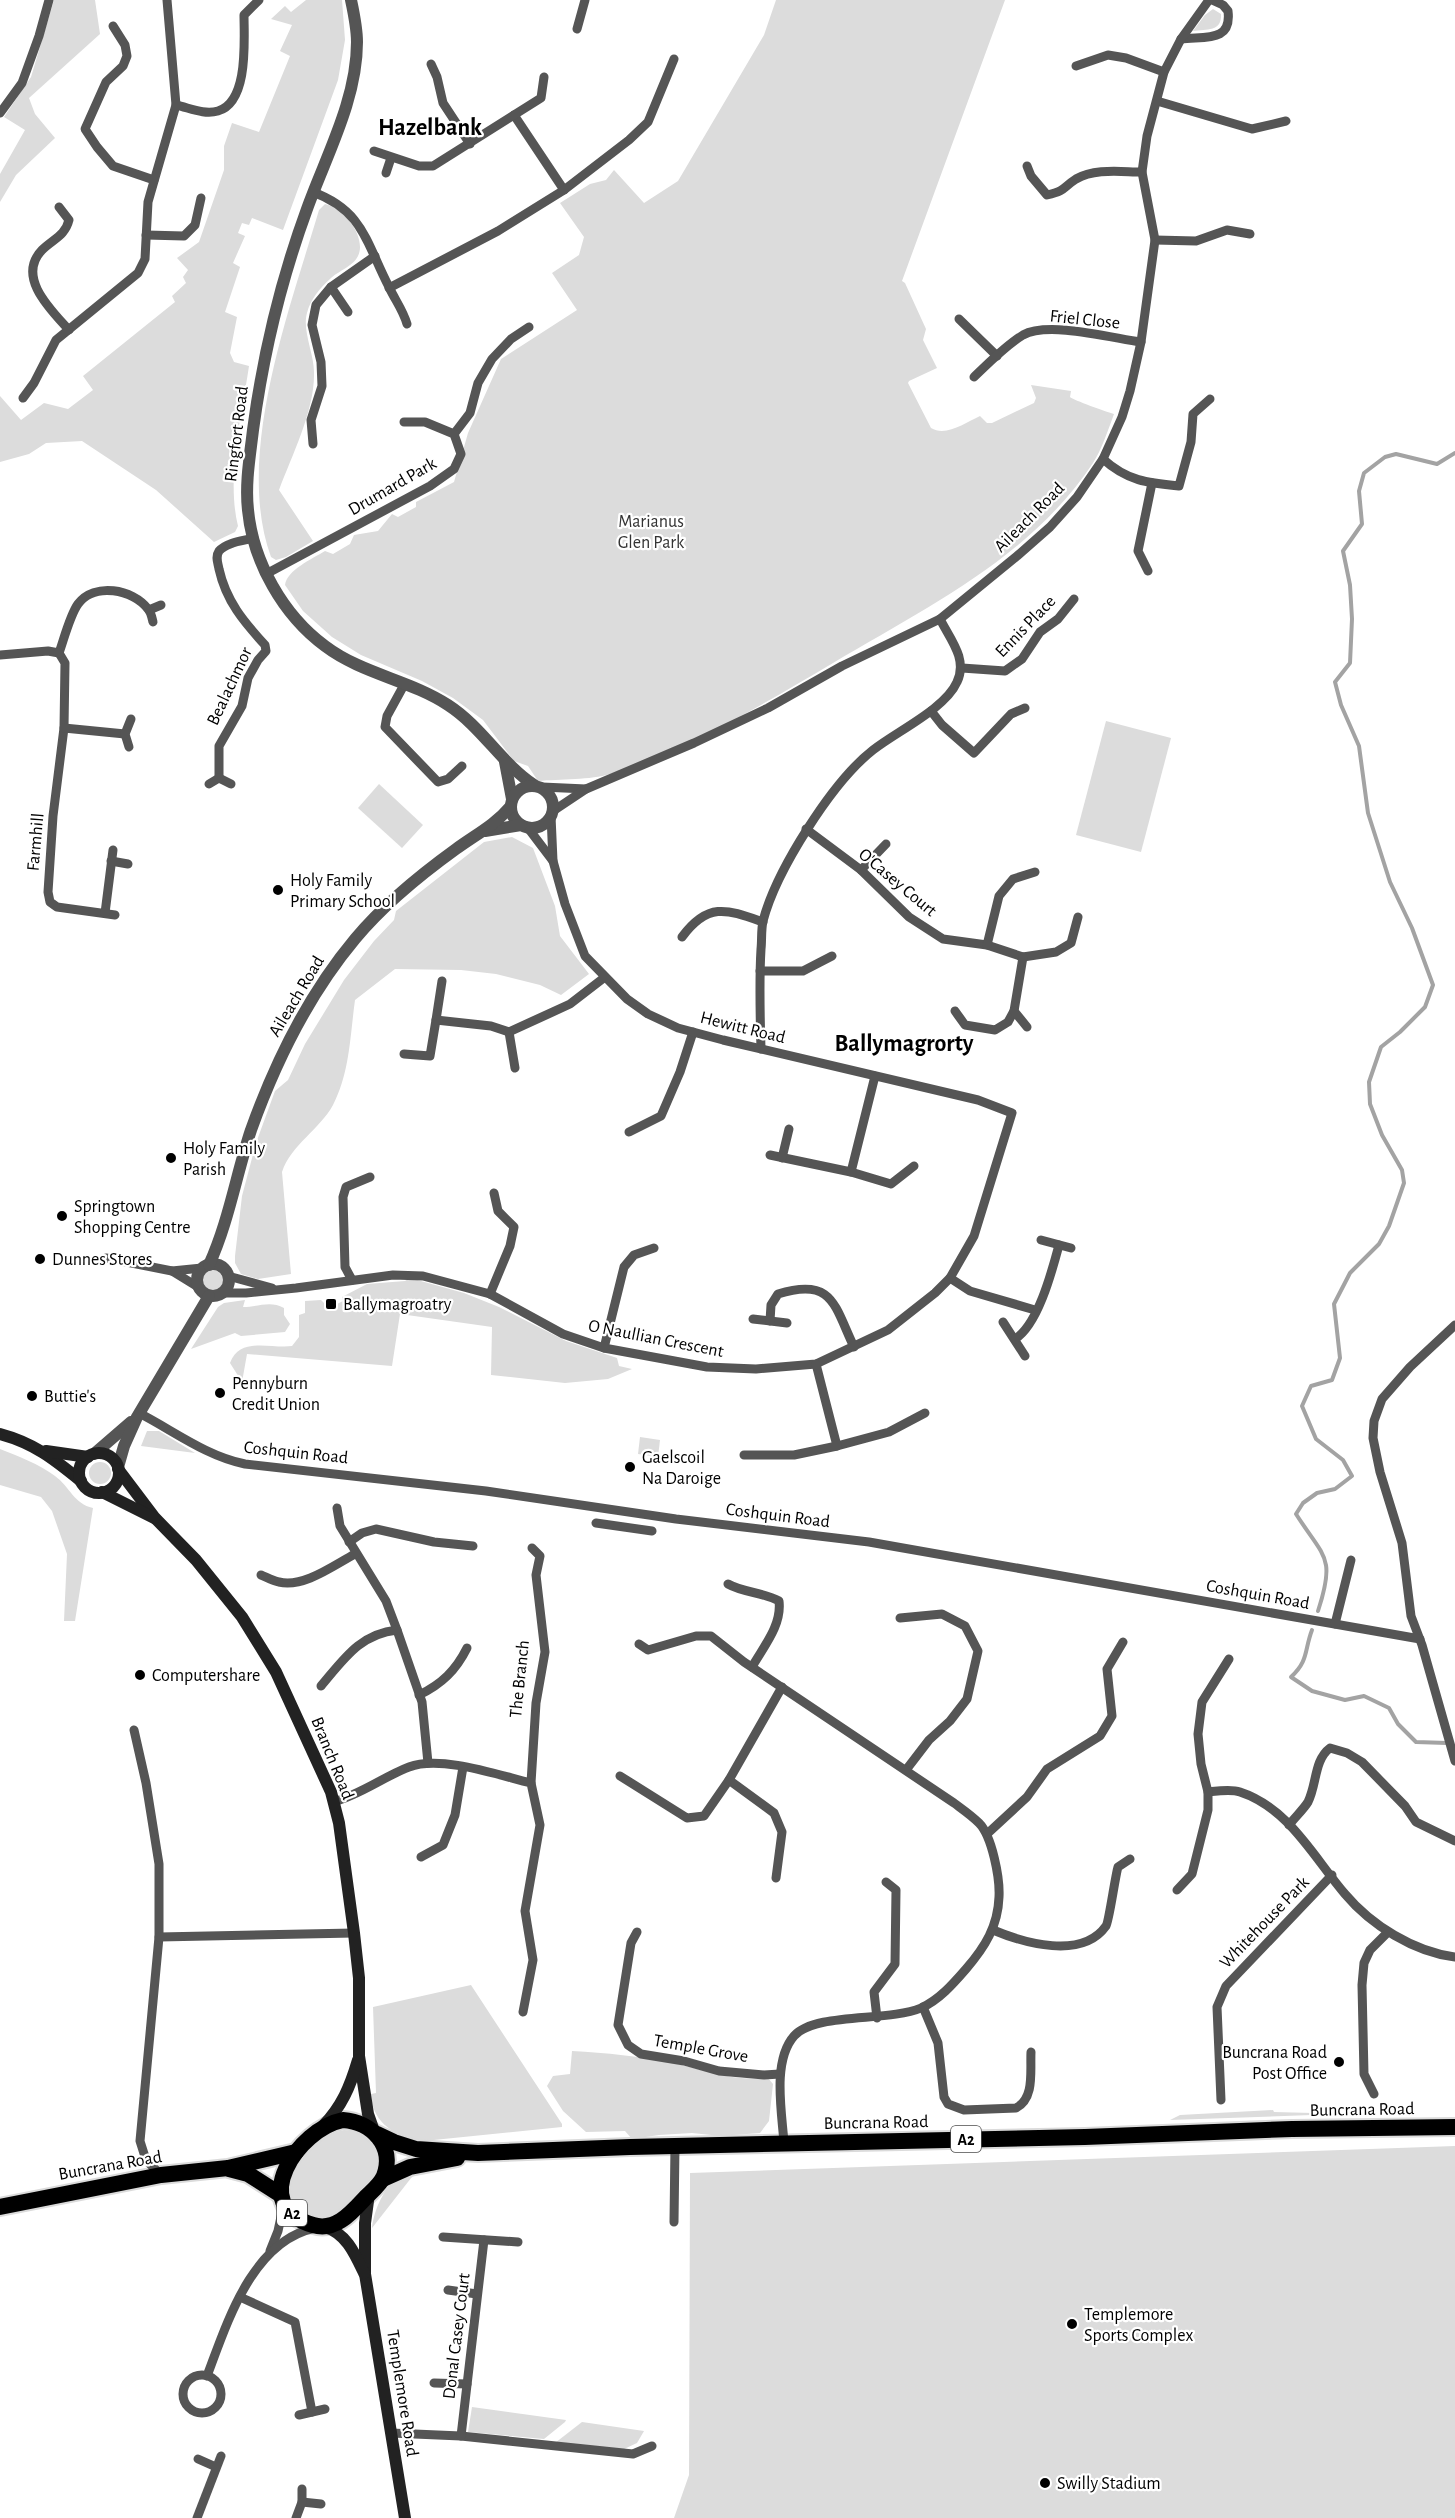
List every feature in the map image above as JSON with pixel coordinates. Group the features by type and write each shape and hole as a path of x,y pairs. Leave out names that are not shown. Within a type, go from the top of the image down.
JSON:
{"highway":[{"name":"A2","path":"376,2133 355,2121 343,2120 330,2123 318,2130 296,2152 284,2170 283,2199 296,2217 323,2227 333,2225 349,2215 383,2179"},
{"name":"Buncrana Road","path":"376,2133 394,2142 417,2149 478,2153 675,2145 1455,2127"},
{"path":"376,2133 385,2150 383,2179"},
{"name":"Buncrana Road","path":"0,2207 161,2175 228,2168 296,2152"},
{"name":"Buncrana Road","path":"383,2179 410,2167 478,2153"},
{"name":"Buncrana Road","path":"228,2168 248,2174 283,2199"}],"main road":[{"path":"0,1434 17,1438 45,1451 90,1490 102,1492 114,1486 119,1475 112,1458 107,1455 45,1451"},
{"path":"81,1481 80,1468 91,1455"},
{"name":"Branch Road","path":"118,1468 155,1518 196,1560 242,1617 276,1672 321,1766 339,1823 358,1978 359,2056 368,2114 376,2133"},
{"name":"Branch Road","path":"102,1492 155,1518"},
{"name":"Branch Road","path":"318,2130 340,2107 359,2056"},
{"name":"Templemore Road","path":"369,2194 365,2223 365,2274 405,2518"},
{"name":"Templemore Road","path":"323,2227 335,2231 346,2241 365,2274"}],"street":[{"path":"0,113 22,83 49,0"},
{"path":"23,398 34,383 56,340 138,273 145,259 148,202 176,105 167,0"},
{"path":"176,105 201,112 217,111 227,107 234,98 241,78 244,15 260,0"},
{"name":"Ringfort Road","path":"351,0 357,43 352,83 282,287 257,401 247,488 248,513 266,574 294,618 324,645 353,664 448,705 482,733 504,761 538,786"},
{"path":"577,29 585,0"},
{"name":"Aileach Road","path":"552,813 586,789 694,743 768,708 842,666 940,619 1050,527 1077,497 1103,459 1125,409 1141,342 1155,240 1142,172 1147,136 1164,72 1181,39 1210,0 1223,5 1228,11 1229,26 1217,36 1181,39"},
{"path":"113,26 125,45 127,56 123,66 106,82 85,129 113,166 154,180"},
{"path":"1076,66 1108,56 1126,58 1164,72"},
{"path":"389,288 498,231 564,190 629,140 648,122 674,59"},
{"path":"431,64 437,77 443,104 470,144"},
{"path":"374,151 419,166 433,166 541,98 544,77"},
{"path":"1157,101 1252,129 1286,121"},
{"path":"514,115 564,190"},
{"path":"386,173 390,158"},
{"path":"1027,166 1031,176 1047,195 1063,191 1076,179 1104,171 1142,172"},
{"path":"313,192 348,211 363,231 389,288 402,307 407,324"},
{"path":"146,235 184,236 195,225 201,198"},
{"path":"59,207 69,220 66,231 41,251 33,267 35,287 69,330"},
{"path":"1155,240 1196,241 1227,230 1250,234"},
{"path":"313,444 311,420 322,386 321,362 312,325 316,305 331,287 375,256"},
{"path":"331,287 348,312"},
{"path":"959,319 996,356"},
{"path":"454,434 470,413 478,383 492,359 511,339 529,327"},
{"name":"Friel Close","path":"974,377 996,356 1025,334 1048,328 1141,342"},
{"path":"1103,459 1118,473 1152,483 1179,486 1191,442 1193,414 1210,399"},
{"name":"Drumard Park","path":"266,574 430,486 454,469 461,454 454,434 425,422 404,422"},
{"path":"1148,571 1138,551 1152,483"},
{"name":"Bealachmor","path":"219,778 219,746 242,706 248,678 266,651 265,645 239,615 224,588 216,557 220,551 234,542 254,538"},
{"path":"0,655 48,651 59,653 78,604 92,592 117,591 135,597 149,610 153,622"},
{"name":"Ennis Place","path":"962,668 1005,671 1022,659 1040,632 1058,619 1074,598"},
{"path":"149,610 161,605"},
{"path":"761,1049 759,971 763,922 784,871 806,829 871,751 931,711 953,689 962,668 960,656 940,619"},
{"name":"Farmhill","path":"59,653 65,663 64,728 48,892 50,902 57,907 115,915"},
{"path":"404,685 387,716 385,727 438,782 448,779 462,766"},
{"path":"931,711 942,725 974,753 1011,714 1025,708"},
{"path":"129,747 125,734 131,719"},
{"path":"64,728 125,734"},
{"name":"Ringfort Road","path":"504,761 511,803"},
{"path":"209,784 219,778 231,784"},
{"path":"538,786 552,797 552,813 542,826 525,827 515,820 511,803 521,788 538,786"},
{"name":"Aileach Road","path":"538,786 586,789"},
{"name":"Aileach Road","path":"206,1267 223,1235 251,1131 277,1063 327,977 356,937 412,882 484,831 511,803"},
{"name":"Hewitt Road","path":"552,813 553,861 565,904 585,956 627,999 648,1014 678,1028 978,1100 1012,1113"},
{"name":"Aileach Road","path":"484,831 525,827"},
{"name":"Hewitt Road","path":"525,827 553,861"},
{"name":"O'Casey Court","path":"806,829 861,870 909,917 943,939 987,945 1023,957"},
{"path":"861,870 886,844"},
{"path":"105,913 112,850"},
{"path":"111,861 128,864"},
{"path":"987,945 999,896 1014,879 1035,872"},
{"path":"682,936 692,923 710,912 736,913 763,922"},
{"path":"955,1011 965,1025 995,1030 1008,1022 1014,1011 1023,957 1056,952 1071,943 1078,917"},
{"path":"759,971 803,971 832,956"},
{"path":"436,1020 491,1026 510,1032 570,1005 605,977"},
{"path":"404,1054 430,1056 442,981"},
{"path":"1014,1011 1027,1027"},
{"path":"510,1032 515,1068"},
{"path":"629,1132 661,1116 680,1072 693,1032"},
{"path":"851,1172 875,1076"},
{"name":"O Naullian Crescent","path":"222,1293 246,1293 393,1275 423,1275 490,1294 562,1334 604,1348 707,1367 756,1369 816,1364 888,1330 935,1293 950,1278 974,1236 1012,1113"},
{"path":"782,1158 789,1129"},
{"path":"770,1155 851,1172 891,1184 914,1166"},
{"path":"352,1280 345,1267 343,1197 346,1187 370,1177"},
{"path":"490,1294 510,1246 514,1227 498,1212 494,1193"},
{"name":"Aileach Road","path":"223,1235 225,1272"},
{"path":"1041,1240 1071,1248"},
{"path":"1015,1339 1025,1332 1047,1286 1059,1245"},
{"path":"604,1348 624,1267 634,1255 654,1248"},
{"path":"106,1258 172,1270 206,1267 225,1272 228,1286 222,1293 209,1296 172,1270"},
{"path":"198,1287 197,1277 206,1267"},
{"name":"O Naullian Crescent","path":"225,1272 275,1289"},
{"path":"950,1278 970,1291 1035,1310"},
{"path":"770,1321 771,1305 778,1294 795,1289 817,1288 832,1300 854,1347"},
{"path":"118,1468 124,1446 138,1415 209,1296"},
{"path":"753,1319 787,1323"},
{"path":"1003,1322 1025,1356"},
{"path":"1455,1325 1410,1367 1382,1399 1374,1421 1373,1438 1380,1472 1402,1543 1411,1616 1420,1639 1455,1761"},
{"path":"816,1364 837,1446"},
{"path":"744,1455 794,1455 837,1446 889,1432 925,1413"},
{"path":"91,1455 138,1415"},
{"name":"Coshquin Road","path":"138,1415 226,1460 245,1464 486,1491 869,1542 965,1561 1420,1639"},
{"path":"337,1508 340,1526 355,1554 386,1601 397,1630 419,1695 428,1763"},
{"path":"619,1526 620,1510"},
{"path":"596,1523 652,1531"},
{"path":"348,1542 362,1533 376,1529 434,1542 473,1546"},
{"name":"The Branch","path":"523,2012 533,1960 525,1911 540,1825 531,1783 536,1703 545,1652 536,1575 540,1556 532,1548"},
{"path":"261,1575 280,1583 295,1582 312,1577 355,1554"},
{"path":"1335,1624 1351,1560"},
{"path":"728,1584 740,1590 769,1595 779,1601 780,1613 777,1624 752,1667"},
{"path":"900,1618 942,1614 965,1626 978,1651 967,1699 950,1721 929,1740 906,1770"},
{"path":"321,1686 350,1653 367,1638 381,1632 397,1630"},
{"path":"639,1644 648,1650 696,1636 711,1636 752,1667 954,1803 980,1824 987,1834 998,1875 997,1918 993,1930 975,1959 939,1997 923,2007 906,2014 815,2023 794,2036 785,2054 780,2074 784,2143"},
{"path":"987,1834 1027,1797 1047,1769 1100,1736 1112,1716 1107,1669 1123,1642"},
{"path":"419,1695 436,1687 458,1667 467,1648"},
{"path":"1177,1890 1192,1874 1208,1810 1208,1792 1201,1764 1198,1734 1202,1702 1229,1659"},
{"path":"620,1776 687,1818 704,1816 729,1780 782,1687"},
{"path":"134,1730 146,1783 159,1864 159,1937 140,2141 146,2160 161,2175"},
{"path":"1289,1825 1307,1804 1317,1781 1322,1754 1330,1748 1362,1762 1405,1806 1416,1822 1455,1841"},
{"path":"333,1803 410,1767 428,1763 463,1767 531,1783"},
{"path":"421,1857 443,1845 455,1815 463,1767"},
{"path":"729,1780 774,1813 782,1832 776,1878"},
{"name":"Whitehouse Park","path":"1208,1792 1238,1791 1275,1812 1300,1835 1353,1903 1388,1932 1415,1945 1455,1957"},
{"path":"993,1930 1016,1939 1055,1945 1069,1945 1093,1939 1108,1925 1112,1889 1118,1867 1130,1859"},
{"name":"Whitehouse Park","path":"1221,2100 1217,2007 1226,1986 1332,1875"},
{"path":"877,2018 874,1992 895,1964 896,1890 886,1882"},
{"name":"Temple Grove","path":"637,1932 632,1943 618,2025 628,2044 641,2054 684,2061 719,2071 780,2074"},
{"path":"1374,2094 1364,2074 1362,1984 1364,1963 1370,1950 1388,1932"},
{"path":"159,1937 354,1933"},
{"path":"923,2007 938,2043 944,2097 954,2108 964,2110 1021,2106 1029,2093 1031,2052"},
{"path":"674,2222 675,2145"},
{"path":"270,2252 278,2231 283,2199"},
{"path":"207,2376 240,2297 254,2270 270,2252 302,2232 323,2227"},
{"path":"443,2237 518,2242"},
{"name":"Donal Casey Court","path":"461,2436 484,2240"},
{"path":"448,2290 477,2294"},
{"path":"240,2297 295,2322 312,2412"},
{"path":"207,2376 213,2379 220,2389 219,2402 210,2411 198,2413 187,2406 184,2400 184,2389 190,2379 207,2376"},
{"path":"434,2383 467,2384"},
{"path":"298,2415 325,2409"},
{"path":"391,2433 461,2436 633,2454 652,2446"},
{"path":"197,2518 221,2456"},
{"path":"198,2459 216,2467"},
{"path":"297,2518 302,2502 302,2488"},
{"path":"302,2502 321,2504"}],"green space":[{"path":"54,0 95,0 100,34 29,98 35,114 55,138 16,175 0,202 0,174 25,130 4,117 31,77"},
{"path":"306,0 342,0 345,40 338,80 283,230 252,218 249,225 242,223 238,233 245,236 233,263 240,267 225,312 237,317 230,353 234,362 249,366 234,467 238,526 235,532 214,542 156,490 82,441 46,443 29,454 0,462 0,396 21,420 44,403 68,409 93,390 83,376 175,302 172,296 186,283 183,277 188,270 177,258 199,242 224,170 224,146 232,123 259,132 290,56 280,51 292,25 271,19 285,6 291,12"},
{"name":"Marianus Glen Park","path":"776,0 1005,0 902,281 926,329 923,340 937,368 908,383 931,428 943,431 980,416 987,423 992,423 1034,403 1036,398 1031,385 1071,391 1072,399 1114,414 1096,458 1068,497 1008,553 975,578 752,710 697,739 610,774 538,781 528,766 514,761 483,720 453,698 422,681 361,655 332,637 303,611 285,585 290,574 307,561 325,551 333,554 350,544 354,535 378,531 392,514 398,517 416,507 416,502 454,482 468,433 501,359 577,310 552,273 579,255 584,237 560,203 590,184 606,180 614,170 644,203 678,181 764,35"},
{"path":"1213,9 1221,14 1219,24 1213,28 1193,31 1205,15"},
{"path":"325,204 338,210 349,220 357,233 360,247 357,258 334,275 319,290 310,303 307,313 306,327 314,372 311,402 279,490 313,541 286,557 276,560 271,557 261,517 259,474 262,429 281,337 319,210"},
{"path":"1106,721 1171,738 1141,852 1076,835"},
{"path":"379,784 423,825 402,848 358,808"},
{"path":"512,837 533,848 555,906 560,936 589,974 561,995 540,985 496,974 461,970 395,969 355,1000 348,1054 339,1092 327,1114 292,1154 282,1172 291,1274 258,1279 241,1274 235,1263 235,1256 242,1196 256,1143 275,1091 288,1080 305,1044 344,980 374,941 394,920 396,911 484,842"},
{"path":"212,1270 220,1273 223,1281 220,1289 212,1292 204,1289 201,1281 204,1273"},
{"path":"410,1278 464,1293 499,1307 566,1341 617,1358 619,1366 632,1369 608,1379 565,1383 491,1375 492,1327 400,1314 392,1366 247,1354 242,1382 230,1363 241,1349 248,1347 292,1346 299,1337 299,1315 305,1313 305,1301 321,1300 329,1308 343,1301 342,1297 367,1284 405,1281"},
{"path":"245,1300 243,1307 269,1304 284,1308 284,1315 290,1324 285,1332 241,1336 235,1333 191,1349 218,1307 224,1303"},
{"path":"147,1431 159,1431 195,1453 141,1446"},
{"path":"640,1437 660,1440 658,1457 638,1454"},
{"path":"0,1449 49,1472 60,1480 81,1503 93,1508 75,1621 64,1621 67,1554 52,1511 41,1497 0,1485"},
{"path":"100,1462 108,1465 111,1473 108,1481 100,1484 92,1481 89,1473 92,1465"},
{"path":"471,1985 562,2127 414,2142 391,2130 379,2118 372,2103 371,2094 376,2093 373,2007"},
{"path":"572,2051 648,2058 732,2077 768,2078 773,2084 769,2121 760,2133 721,2136 692,2133 632,2139 625,2131 586,2132 563,2111 547,2086 553,2076 570,2074"},
{"path":"1273,2110 1274,2112 1313,2113 1312,2115 1170,2120 1180,2115"},
{"path":"344,2130 360,2134 372,2143 378,2157 376,2174 363,2193 349,2206 330,2218 322,2219 300,2210 291,2199 290,2186 294,2171 316,2144"},
{"name":"Templemore Sports Complex","path":"1455,2146 1455,2518 674,2518 689,2475 690,2173"},
{"path":"415,2173 372,2228 378,2206 389,2186 400,2177"},
{"path":"472,2407 566,2420 544,2439 468,2432"},
{"path":"582,2422 644,2431 637,2443 624,2449 555,2443"}],"waterway":[{"path":"1318,1611 1326,1579 1324,1558 1296,1514 1303,1503 1317,1493 1335,1489 1352,1476 1343,1460 1316,1439 1302,1406 1311,1386 1332,1380 1340,1358 1334,1304 1350,1273 1379,1244 1389,1226 1404,1183 1402,1170 1382,1135 1370,1104 1369,1082 1381,1047 1425,1007 1433,985 1412,928 1390,882 1368,813 1359,746 1341,705 1335,682 1350,663 1352,619 1350,585 1343,551 1362,524 1359,491 1364,473 1385,457 1396,454 1437,464 1455,453"},
{"path":"1312,1630 1301,1665 1291,1677 1312,1691 1345,1700 1364,1696 1389,1708 1398,1724 1416,1742 1447,1743"}],"place":[{"name":"Holy Family Primary School","path":"278,890"},
{"name":"Holy Family Parish","path":"171,1158"},
{"name":"Springtown Shopping Centre","path":"62,1216"},
{"name":"Dunnes Stores","path":"40,1259"},
{"name":"Ballymagroatry","path":"331,1304"},
{"name":"Pennyburn Credit Union","path":"220,1393"},
{"name":"Buttie's","path":"32,1396"},
{"name":"Gaelscoil Na Daroige","path":"630,1467"},
{"name":"Computershare","path":"140,1675"},
{"name":"Buncrana Road Post Office","path":"1339,2062"},
{"name":"Templemore Sports Complex","path":"1072,2324"},
{"name":"Swilly Stadium","path":"1045,2483"}],"district":[{"name":"Hazelbank","path":"430,127"},
{"name":"Ballymagrorty","path":"904,1043"}]}
